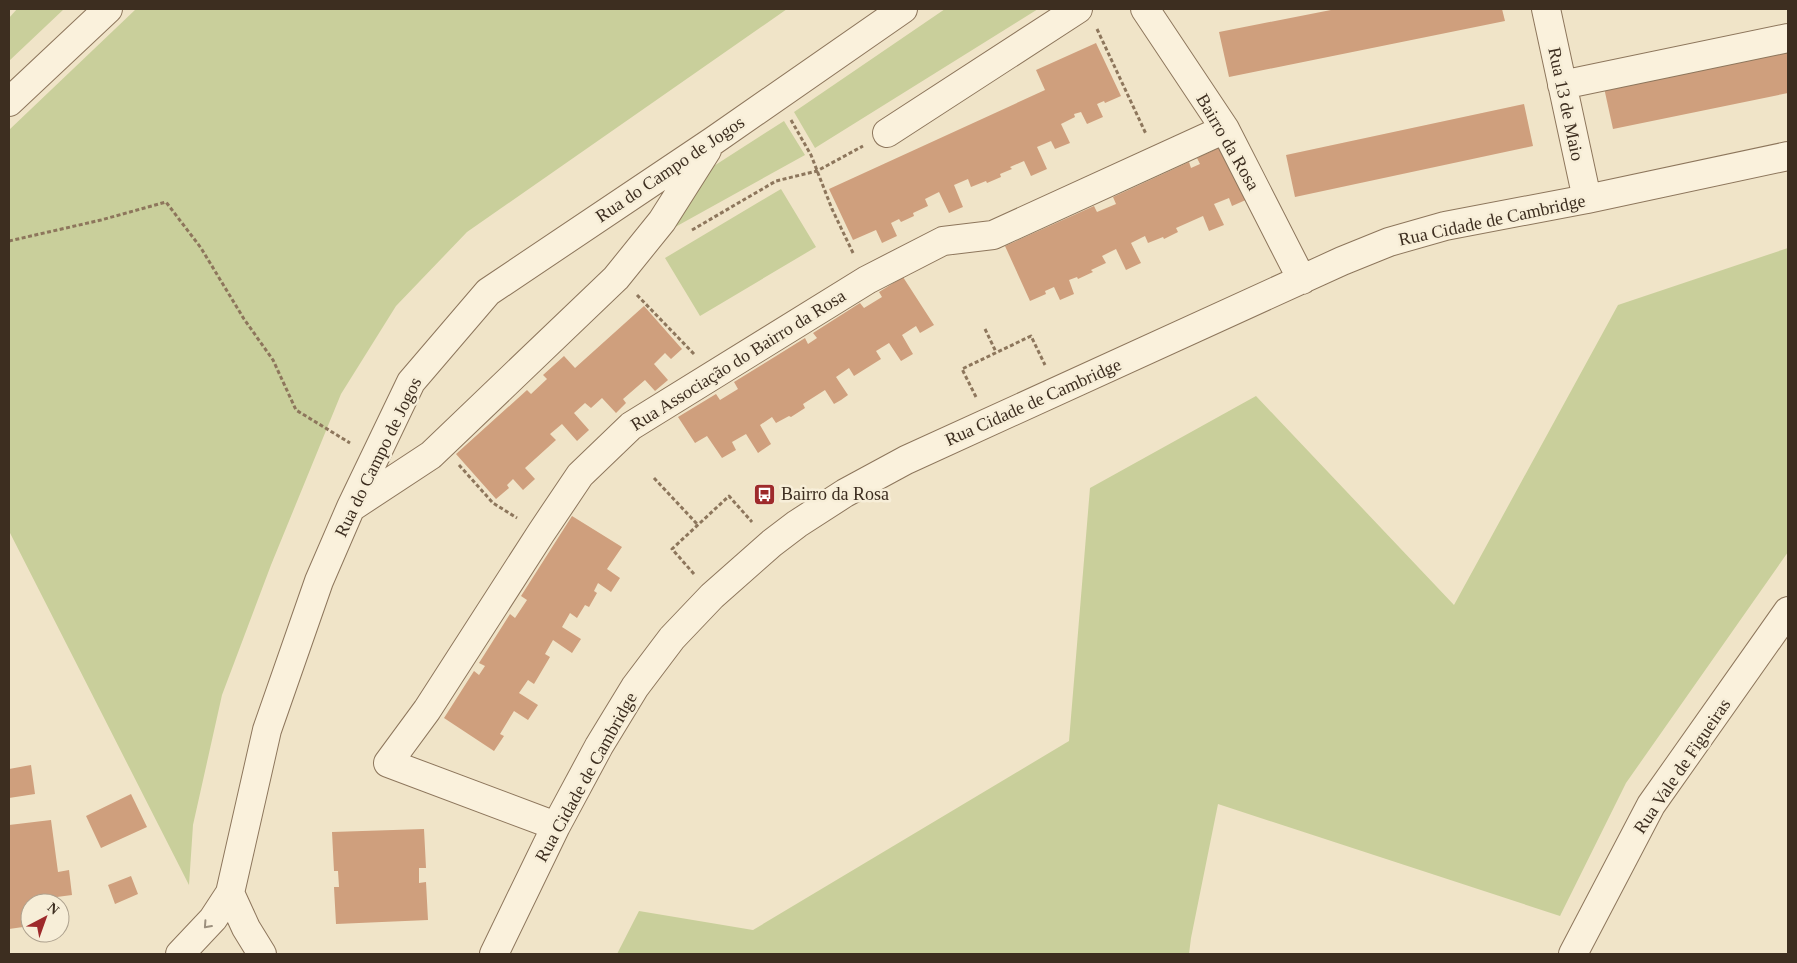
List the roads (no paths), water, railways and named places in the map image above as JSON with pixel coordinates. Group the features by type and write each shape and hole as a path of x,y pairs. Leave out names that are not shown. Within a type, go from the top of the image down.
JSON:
{"street":[{"path":"9,102 108,9"},
{"name":"Rua do Campo de Jogos","path":"230,893 267,730 319,580 351,507 412,382 488,292 713,141 903,9"},
{"path":"887,133 1078,9"},
{"name":"Bairro da Rosa","path":"1145,9 1225,129 1302,280"},
{"name":"Rua 13 de Maio","path":"1546,9 1587,199"},
{"path":"1562,85 1788,38"},
{"name":"Rua Associação do Bairro da Rosa","path":"556,826 388,762 427,710 580,474 630,426 867,280 943,241 993,235 1225,129"},
{"path":"351,507 431,455 616,278 662,221 713,141"},
{"name":"Rua Cidade de Cambridge","path":"492,954 556,826 599,746 640,680 672,638 712,596 772,543 797,524 845,493 906,460 1058,390 1342,261 1398,240 1446,226 1587,199 1788,156"},
{"name":"Rua Vale de Figueiras","path":"1573,954 1651,805 1788,611"},
{"path":"180,954 213,919 230,893"},
{"path":"230,893 246,928 262,954"}],"place":[{"name":"Bairro da Rosa","path":"765,494"}]}
